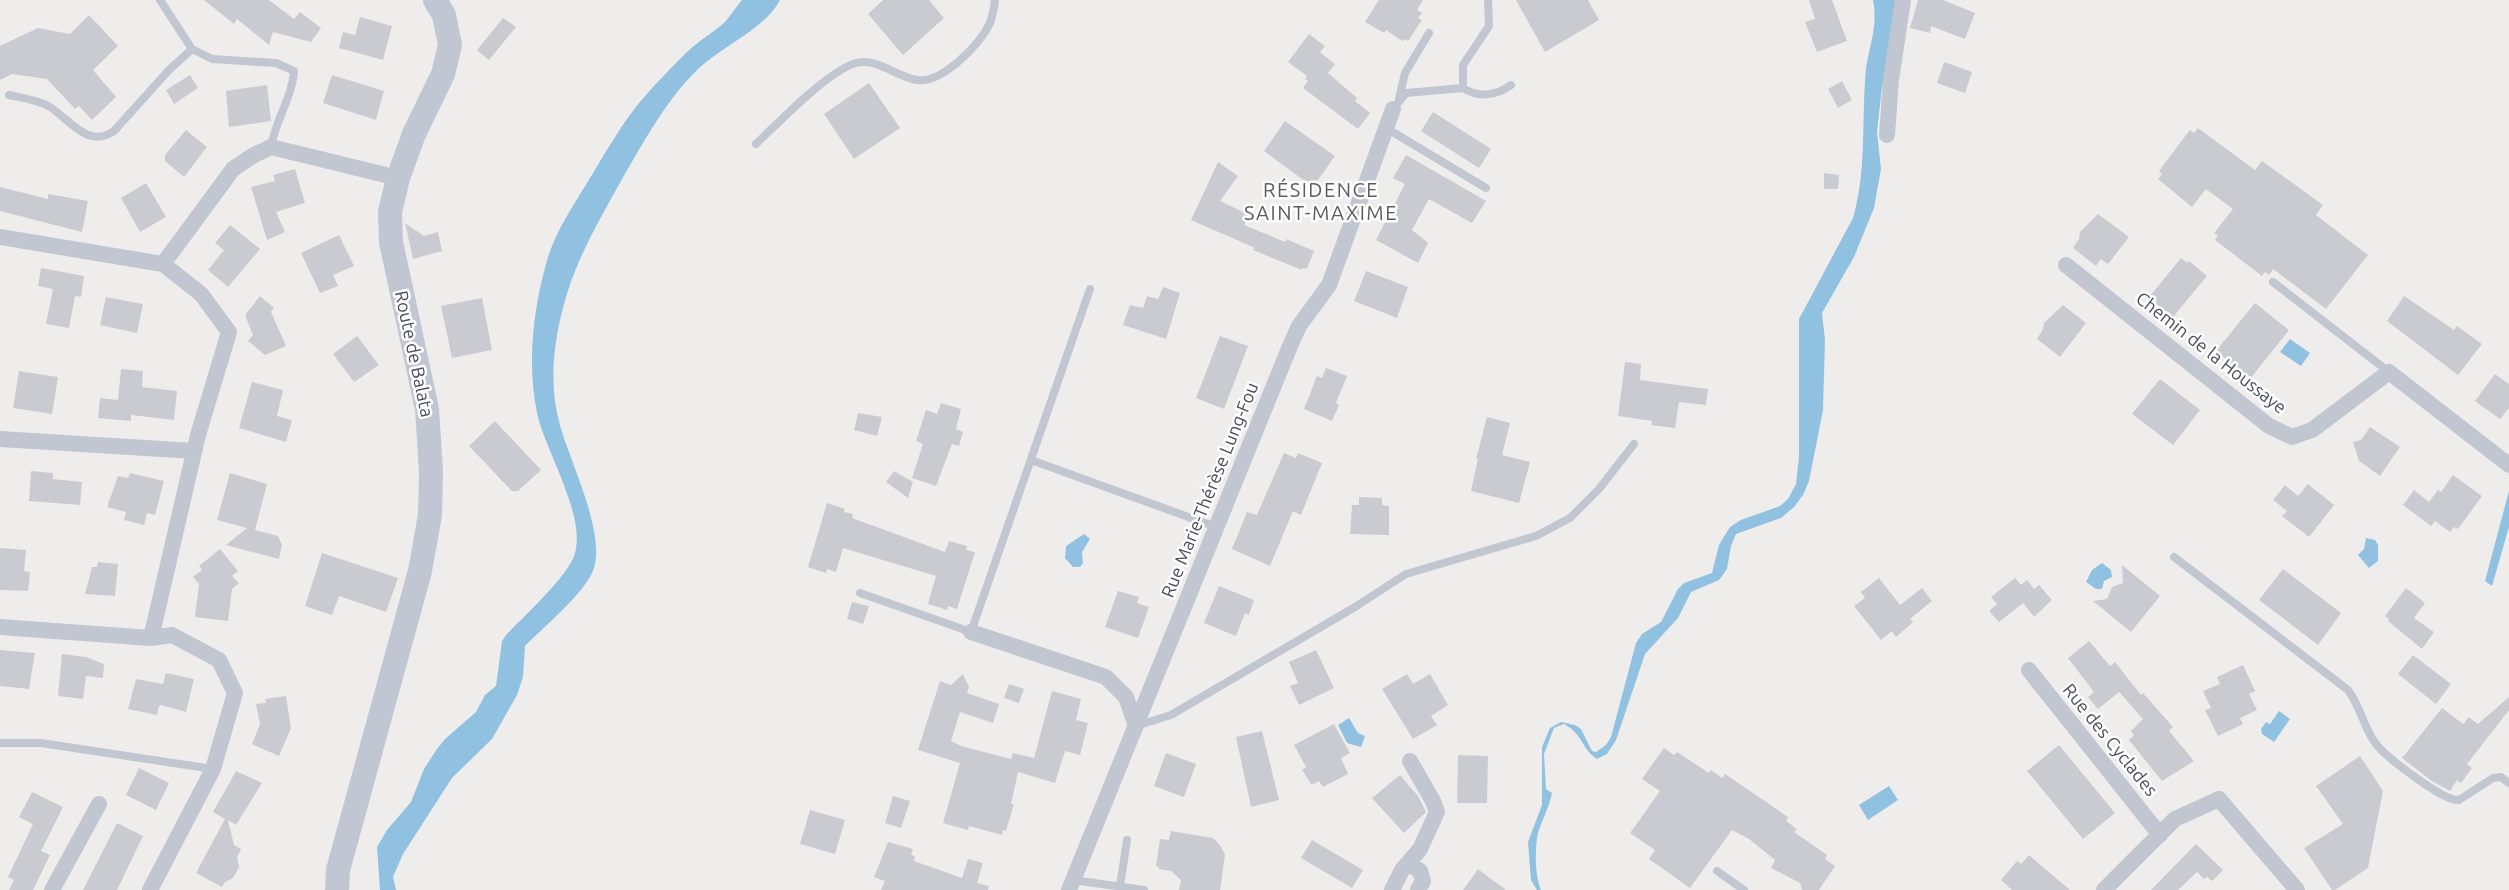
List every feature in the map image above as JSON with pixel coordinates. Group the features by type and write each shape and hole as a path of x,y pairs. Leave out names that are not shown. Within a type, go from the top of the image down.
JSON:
{"main road":[{"name":"Route de Balata","path":"337,890 338,870 420,571 430,515 431,471 428,409 391,242 390,212 398,178 414,134 443,74 450,45 444,15 435,0"}],"street":[{"path":"1887,135 1891,80 1903,0"},
{"name":"Rue Marie-Thérèse Lung-Fou","path":"1071,885 1290,346 1299,326 1329,285 1396,104"},
{"path":"163,264 233,169 254,155 272,147 398,178"},
{"path":"0,237 163,264 201,294 229,332 194,451 151,638"},
{"name":"Chemin de la Houssaye","path":"2066,265 2269,426 2292,436 2312,430 2389,372"},
{"path":"2389,372 2509,465"},
{"path":"0,439 194,451"},
{"path":"0,627 151,638 172,635 219,660 236,693 213,770 150,890"},
{"path":"971,632 1106,677 1126,697 1136,726"},
{"name":"Rue des Cyclades","path":"2029,670 2160,835"},
{"path":"1392,890 1394,882 1420,849 1437,812 1410,761"},
{"path":"2104,890 2175,819 2219,799 2297,890"},
{"path":"52,890 99,804"},
{"path":"1408,863 1420,871 1423,881 1418,890"}],"lane":[{"path":"160,0 192,49 212,59 276,63 294,71 293,86 273,135 272,147"},
{"path":"756,144 798,104 843,68 855,63 874,63 915,80 926,81 939,77 979,42 990,22 994,0"},
{"path":"1463,88 1463,65 1489,26 1488,0"},
{"path":"1396,104 1405,73 1429,33"},
{"path":"9,95 48,106 80,131 96,138 105,137 114,131 169,70 192,49"},
{"path":"1396,104 1406,93 1463,88 1473,95 1500,93 1511,86"},
{"path":"1386,128 1485,188"},
{"path":"2273,282 2389,372"},
{"path":"860,593 971,632 1090,289"},
{"path":"1136,726 1171,715 1355,607 1406,574 1536,536 1570,518 1599,489 1634,444"},
{"path":"1030,460 1216,527"},
{"path":"2174,557 2348,690 2358,703 2376,744 2394,761 2443,796 2452,801 2458,800 2493,778 2501,777 2509,783"},
{"path":"0,743 41,743 213,770"},
{"path":"1120,886 1127,840"},
{"path":"1717,870 1744,890"},
{"path":"1071,885 1120,886 1144,890"}],"water":[{"path":"742,0 780,0 765,20 698,69 665,108 595,227 573,275 563,308 555,352 554,396 560,425 592,520 596,558 592,573 571,601 525,646 523,677 517,695 492,739 452,778 403,854 393,877 396,890 380,890 377,847 387,830 411,802 424,769 437,749 476,712 485,695 496,686 502,641 506,635 553,586 574,556 577,541 571,504 541,428 532,376 533,338 538,300 546,264 554,242 575,202 629,116 686,53 725,22"},
{"path":"1873,0 1897,0 1877,132 1881,169 1874,208 1854,257 1822,313 1825,340 1823,410 1809,481 1794,507 1781,518 1736,534 1731,546 1727,569 1719,580 1691,592 1678,618 1645,654 1616,740 1607,754 1597,759 1571,729 1564,724 1554,728 1544,754 1546,789 1552,793 1537,838 1536,864 1541,890 1537,890 1531,880 1528,842 1542,805 1542,747 1550,728 1561,722 1575,725 1581,729 1592,751 1596,752 1606,745 1611,737 1636,643 1642,634 1661,622 1678,589 1684,583 1712,573 1719,545 1730,527 1741,520 1780,506 1788,499 1796,484 1799,456 1799,319 1853,218 1857,201 1862,167 1866,70 1874,22"},
{"path":"2290,339 2310,353 2301,366 2280,352"},
{"path":"2509,491 2509,527 2492,586 2485,581"},
{"path":"1084,534 1090,539 1082,552 1083,563 1080,567 1073,567 1065,558 1066,546"},
{"path":"2366,538 2375,540 2378,545 2378,561 2369,568 2358,555 2364,549"},
{"path":"2102,563 2111,570 2112,577 2104,581 2102,589 2096,589 2086,582 2092,570"},
{"path":"2279,711 2290,719 2274,742 2262,734 2261,729 2266,722 2270,724"},
{"path":"1349,718 1358,733 1365,736 1361,747 1347,743 1338,725"},
{"path":"1889,786 1898,800 1868,820 1859,805"}],"building":[{"path":"204,0 269,0 294,19 300,12 321,28 311,42 273,32 269,45 237,19 234,24"},
{"path":"883,0 929,0 944,18 903,55 868,14"},
{"path":"1379,0 1423,0 1417,10 1422,13 1418,18 1422,20 1408,41 1405,39 1402,41 1386,30 1384,33 1365,22"},
{"path":"1516,0 1588,0 1599,20 1545,52"},
{"path":"1809,0 1832,0 1847,41 1817,52 1805,22 1815,19"},
{"path":"1918,0 1943,0 1975,13 1965,39 1931,26 1930,33 1910,28"},
{"path":"89,15 118,46 93,70 116,97 92,120 79,106 75,109 47,79 12,74 0,80 0,46 38,28 70,34"},
{"path":"360,17 392,26 383,60 339,48 343,32 355,35"},
{"path":"503,18 516,27 489,60 477,50"},
{"path":"1309,34 1325,46 1320,52 1335,64 1328,73 1357,98 1355,101 1370,113 1358,129 1303,88 1308,81 1305,79 1307,76 1288,62"},
{"path":"1944,62 1972,72 1965,93 1937,83"},
{"path":"190,75 198,88 174,104 166,90"},
{"path":"332,75 384,91 376,120 323,103"},
{"path":"1842,81 1852,100 1838,108 1828,89"},
{"path":"869,83 900,128 854,159 824,114"},
{"path":"267,85 271,121 229,127 226,91"},
{"path":"1433,112 1491,149 1479,168 1421,131"},
{"path":"1285,121 1335,156 1313,187 1264,151"},
{"path":"2198,128 2255,170 2262,161 2323,205 2316,215 2368,255 2326,309 2273,269 2269,275 2265,272 2262,276 2215,240 2218,236 2214,233 2233,209 2206,189 2192,207 2158,179 2162,174 2159,171 2190,130 2194,133"},
{"path":"186,130 207,147 184,177 165,161 165,155"},
{"path":"1406,155 1486,201 1472,223 1429,199 1412,230 1428,243 1418,263 1376,240 1405,184 1393,178"},
{"path":"1218,162 1238,176 1220,201 1249,215 1244,225 1314,251 1307,269 1302,270 1253,250 1255,248 1191,220"},
{"path":"295,169 305,203 276,212 285,232 267,240 251,187 275,181 273,175"},
{"path":"1824,173 1839,175 1838,189 1824,189"},
{"path":"146,183 166,217 140,232 121,198"},
{"path":"0,187 48,199 48,194 88,201 82,232 0,211"},
{"path":"2098,214 2129,237 2108,264 2101,259 2096,266 2073,248 2079,239 2080,232"},
{"path":"405,223 424,236 438,232 442,251 413,259"},
{"path":"230,225 260,249 228,287 208,270 224,250 215,243"},
{"path":"339,235 354,266 333,275 338,286 320,293 301,253"},
{"path":"2181,258 2188,263 2189,261 2207,276 2173,317 2150,296"},
{"path":"41,268 84,276 81,297 75,296 69,328 46,324 53,289 38,286"},
{"path":"1366,271 1408,287 1397,318 1354,301"},
{"path":"1163,287 1180,293 1166,339 1123,325 1130,305 1143,308 1147,296 1158,299"},
{"path":"260,296 274,308 271,312 286,346 265,355 248,341 253,335 246,318 246,314"},
{"path":"2404,296 2454,330 2457,326 2482,344 2458,375 2387,321"},
{"path":"106,297 143,304 137,333 100,325"},
{"path":"482,298 492,350 452,358 441,306"},
{"path":"2255,303 2289,330 2250,379 2216,351"},
{"path":"2063,305 2086,323 2060,357 2037,339 2044,323"},
{"path":"357,336 379,365 354,382 333,354"},
{"path":"1220,336 1248,346 1224,409 1196,398"},
{"path":"1625,362 1641,364 1640,380 1708,389 1706,405 1679,402 1675,428 1651,425 1652,421 1618,416"},
{"path":"1326,368 1347,376 1336,403 1339,405 1332,421 1304,409 1317,376 1322,378"},
{"path":"121,369 143,371 142,387 177,391 174,420 131,415 131,421 98,418 100,398 118,400"},
{"path":"19,371 58,377 52,414 13,408"},
{"path":"2495,374 2509,384 2509,408 2500,419 2475,401"},
{"path":"2160,379 2200,410 2173,445 2132,414"},
{"path":"252,382 283,390 277,416 292,420 286,442 239,428"},
{"path":"941,403 961,409 956,429 963,432 959,446 952,444 936,486 912,478 923,444 916,441 926,410 937,414"},
{"path":"858,413 882,417 877,436 854,430"},
{"path":"1487,417 1510,423 1502,455 1530,462 1519,503 1471,491 1478,459 1476,459"},
{"path":"495,421 541,470 518,491 512,491 469,446"},
{"path":"2370,427 2400,447 2380,476 2359,461 2353,442 2361,440"},
{"path":"1284,453 1296,458 1298,453 1322,463 1301,515 1293,511 1270,566 1232,549 1247,512 1257,515"},
{"path":"31,471 53,473 53,479 82,482 80,505 29,501"},
{"path":"894,471 913,482 908,498 886,482"},
{"path":"130,473 164,481 155,515 147,513 144,525 124,520 126,512 107,507 118,476 128,478"},
{"path":"230,473 267,484 255,530 278,536 282,545 279,559 226,545 247,528 217,520"},
{"path":"2453,475 2482,496 2458,529 2454,527 2450,532 2435,521 2431,526 2403,505 2414,490 2429,502 2438,490 2441,492"},
{"path":"2308,484 2334,505 2309,537 2282,516 2287,511 2273,500 2285,485 2298,496"},
{"path":"1359,497 1382,498 1382,505 1389,506 1389,535 1350,534 1352,505 1359,505"},
{"path":"827,503 845,509 844,512 853,514 852,518 945,552 949,541 967,546 966,550 975,552 957,609 948,606 947,610 928,604 936,576 843,548 836,572 827,569 826,573 808,567"},
{"path":"0,548 26,550 24,571 30,572 28,591 0,590"},
{"path":"220,549 238,571 232,576 239,583 232,589 228,621 195,617 199,584 193,577 202,570 199,566"},
{"path":"322,553 398,578 386,612 339,596 332,615 305,606"},
{"path":"98,562 118,564 115,596 85,594 92,567 97,567"},
{"path":"2122,565 2160,596 2131,632 2093,601 2107,599 2112,587 2123,583"},
{"path":"2283,569 2341,613 2318,645 2259,600"},
{"path":"1879,578 1900,605 1922,588 1932,601 1910,619 1913,622 1896,637 1892,631 1881,640 1854,606 1865,598 1861,592"},
{"path":"2015,578 2021,585 2027,580 2034,589 2039,585 2052,600 2034,617 2023,603 1999,622 1990,612 1997,604 1991,597"},
{"path":"1219,586 1254,600 1249,615 1245,613 1236,636 1204,623"},
{"path":"2406,588 2425,603 2414,618 2434,632 2422,649 2385,616"},
{"path":"1118,591 1139,597 1137,603 1149,607 1138,638 1105,627"},
{"path":"852,602 869,606 863,624 847,619"},
{"path":"2089,641 2110,666 2115,662 2141,695 2143,693 2173,727 2169,731 2194,761 2162,781 2129,740 2134,735 2131,731 2143,719 2119,692 2098,709 2088,697 2094,692 2068,658"},
{"path":"0,650 35,653 29,689 0,686"},
{"path":"1316,650 1334,688 1299,705 1290,686 1298,683 1289,662"},
{"path":"62,654 86,657 104,664 103,678 86,676 83,699 58,696"},
{"path":"2413,655 2451,684 2436,704 2398,674"},
{"path":"2243,665 2255,691 2249,694 2257,710 2240,718 2243,724 2218,736 2205,710 2211,708 2203,691 2220,684 2217,677"},
{"path":"166,673 194,679 186,712 161,705 157,715 128,709 136,679 163,684"},
{"path":"963,674 969,687 967,693 999,704 993,723 960,712 951,741 961,746 1011,759 1013,753 1034,758 1052,691 1081,699 1076,720 1088,723 1080,755 1065,751 1055,783 1018,772 1011,804 1014,804 1006,831 1003,830 1002,835 969,826 968,830 943,823 960,763 918,750 940,681 951,685"},
{"path":"1407,674 1413,684 1430,674 1448,705 1431,716 1437,725 1413,739 1382,689"},
{"path":"1009,684 1024,689 1019,703 1004,698"},
{"path":"286,696 291,728 279,756 252,744 260,724 256,704 266,703 265,699"},
{"path":"2509,697 2509,710 2467,764 2472,768 2461,783 2457,780 2450,791 2432,781 2402,758 2442,708 2463,724 2469,717 2478,724"},
{"path":"1334,724 1350,753 1341,758 1348,774 1323,787 1319,781 1312,785 1302,770 1306,767 1294,745"},
{"path":"1262,731 1279,800 1251,807 1236,737"},
{"path":"2059,745 2115,813 2083,839 2027,771"},
{"path":"1664,748 1674,755 1677,752 1709,773 1711,770 1722,778 1725,774 1788,817 1786,821 1797,829 1794,832 1827,855 1825,859 1835,866 1819,890 1802,890 1800,883 1771,868 1775,860 1749,839 1732,830 1690,888 1649,859 1655,850 1630,833 1660,791 1642,779"},
{"path":"1166,753 1196,764 1184,797 1154,786"},
{"path":"1458,755 1488,756 1487,803 1457,803"},
{"path":"2360,756 2383,791 2368,868 2332,890 2304,848 2343,824 2316,786"},
{"path":"139,768 169,783 156,810 126,795"},
{"path":"236,771 262,783 236,825 228,820 234,845 241,849 237,858 239,867 233,878 225,882 222,887 196,873 225,819 213,812"},
{"path":"1400,775 1418,796 1426,812 1404,833 1372,798"},
{"path":"32,792 63,807 41,851 50,855 33,890 9,890 14,880 8,877 33,824 19,817"},
{"path":"893,796 910,801 901,828 885,823"},
{"path":"810,810 845,820 835,854 800,844"},
{"path":"117,823 143,836 117,890 83,890"},
{"path":"1171,831 1213,838 1220,845 1225,855 1220,890 1179,890 1181,880 1171,871 1159,869 1156,866 1160,839 1169,840"},
{"path":"1312,840 1363,870 1352,888 1301,858"},
{"path":"888,842 913,849 911,855 915,856 914,861 962,878 968,859 983,863 977,883 989,886 988,890 881,890 885,881 874,877"},
{"path":"2196,844 2223,870 2212,881 2207,877 2204,879 2197,872 2178,890 2151,890"},
{"path":"2029,855 2070,890 2012,890 2001,880 2017,861 2021,864"},
{"path":"1478,869 1506,890 1463,890"}],"district":[{"name":"RÉSIDENCE SAINT-MAXIME","path":"1321,202"}]}
